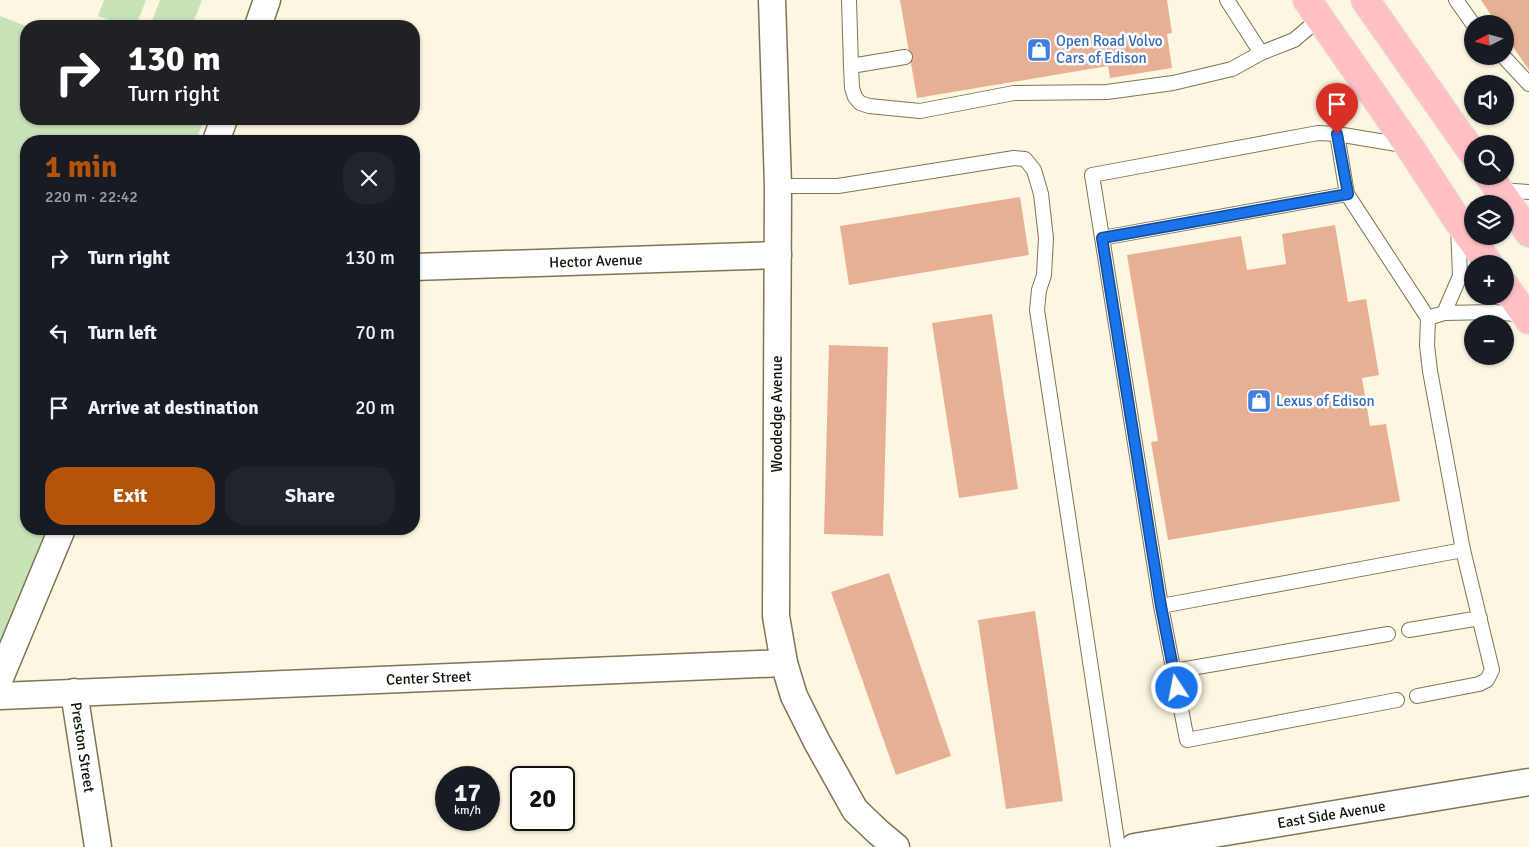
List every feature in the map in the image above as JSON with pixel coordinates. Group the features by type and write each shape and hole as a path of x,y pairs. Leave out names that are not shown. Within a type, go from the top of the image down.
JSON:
{"highway":[{"path":"1365,0 1464,141"},
{"path":"1313,9 1483,255"},
{"path":"1495,185 1529,233"},
{"path":"1514,299 1527,317"}],"street":[{"path":"260,20 268,0"},
{"name":"Woodedge Avenue","path":"772,0 778,186 776,616 784,663 794,696 817,742 855,810 896,847"},
{"name":"Hector Avenue","path":"420,267 778,255"},
{"path":"0,678 60,535"},
{"name":"Center Street","path":"74,692 784,663"},
{"name":"Preston Street","path":"0,696 74,692 98,847"},
{"name":"East Side Avenue","path":"1134,847 1271,836 1529,782"}],"lane":[{"path":"849,0 852,88 855,97 860,103 869,106 920,110 1014,93 1107,92 1173,83 1232,69 1261,53 1294,40 1313,9"},
{"path":"1227,0 1261,53"},
{"path":"1456,0 1467,15"},
{"path":"851,66 905,57"},
{"path":"1511,65 1529,84"},
{"path":"1397,700 1187,740 1161,606 1092,176 1318,133 1337,134 1408,146"},
{"path":"1337,134 1348,194 1428,318 1430,371 1462,550 1492,665 1491,674 1487,680 1479,684 1417,696"},
{"path":"778,186 838,186 1014,158 1025,159 1034,170 1041,194 1046,238 1044,275 1039,290 1037,310 1118,847"},
{"path":"1502,185 1529,192"},
{"path":"1102,238 1348,194"},
{"path":"1444,313 1460,276 1458,221"},
{"path":"1428,318 1444,313 1494,312 1527,317"},
{"path":"1161,606 1462,550"},
{"path":"1409,630 1480,618"},
{"path":"1174,671 1388,634"}],"green space":[{"path":"104,0 146,0 138,20 109,20 98,16"},
{"path":"160,0 202,0 194,20 152,20"},
{"path":"0,16 20,24 20,125 202,125 198,135 20,135 20,535 46,535 0,656"}],"building":[{"name":"Open Road Volvo Cars of Edison","path":"900,0 1167,0 1172,33 1167,34 1172,68 1110,78 1108,66 917,98"},
{"path":"1481,0 1529,0 1529,70 1514,48 1514,15 1491,15"},
{"path":"1020,197 1029,255 849,285 840,226"},
{"name":"Lexus of Edison","path":"1335,225 1348,302 1366,299 1379,375 1362,378 1370,426 1386,424 1400,501 1168,540 1151,442 1158,441 1127,255 1241,236 1247,270 1286,264 1282,234"},
{"path":"992,314 1018,489 959,498 932,323"},
{"path":"829,345 888,347 883,536 824,534"},
{"path":"889,573 951,756 896,775 831,592"},
{"path":"1035,611 1063,801 1006,809 978,620"}],"place":[{"name":"Open Road Volvo Cars of Edison","path":"1039,50"},
{"name":"Lexus of Edison","path":"1259,401"}],"route":[{"path":"1177,688 1161,606 1102,238 1348,194 1337,134"}]}
